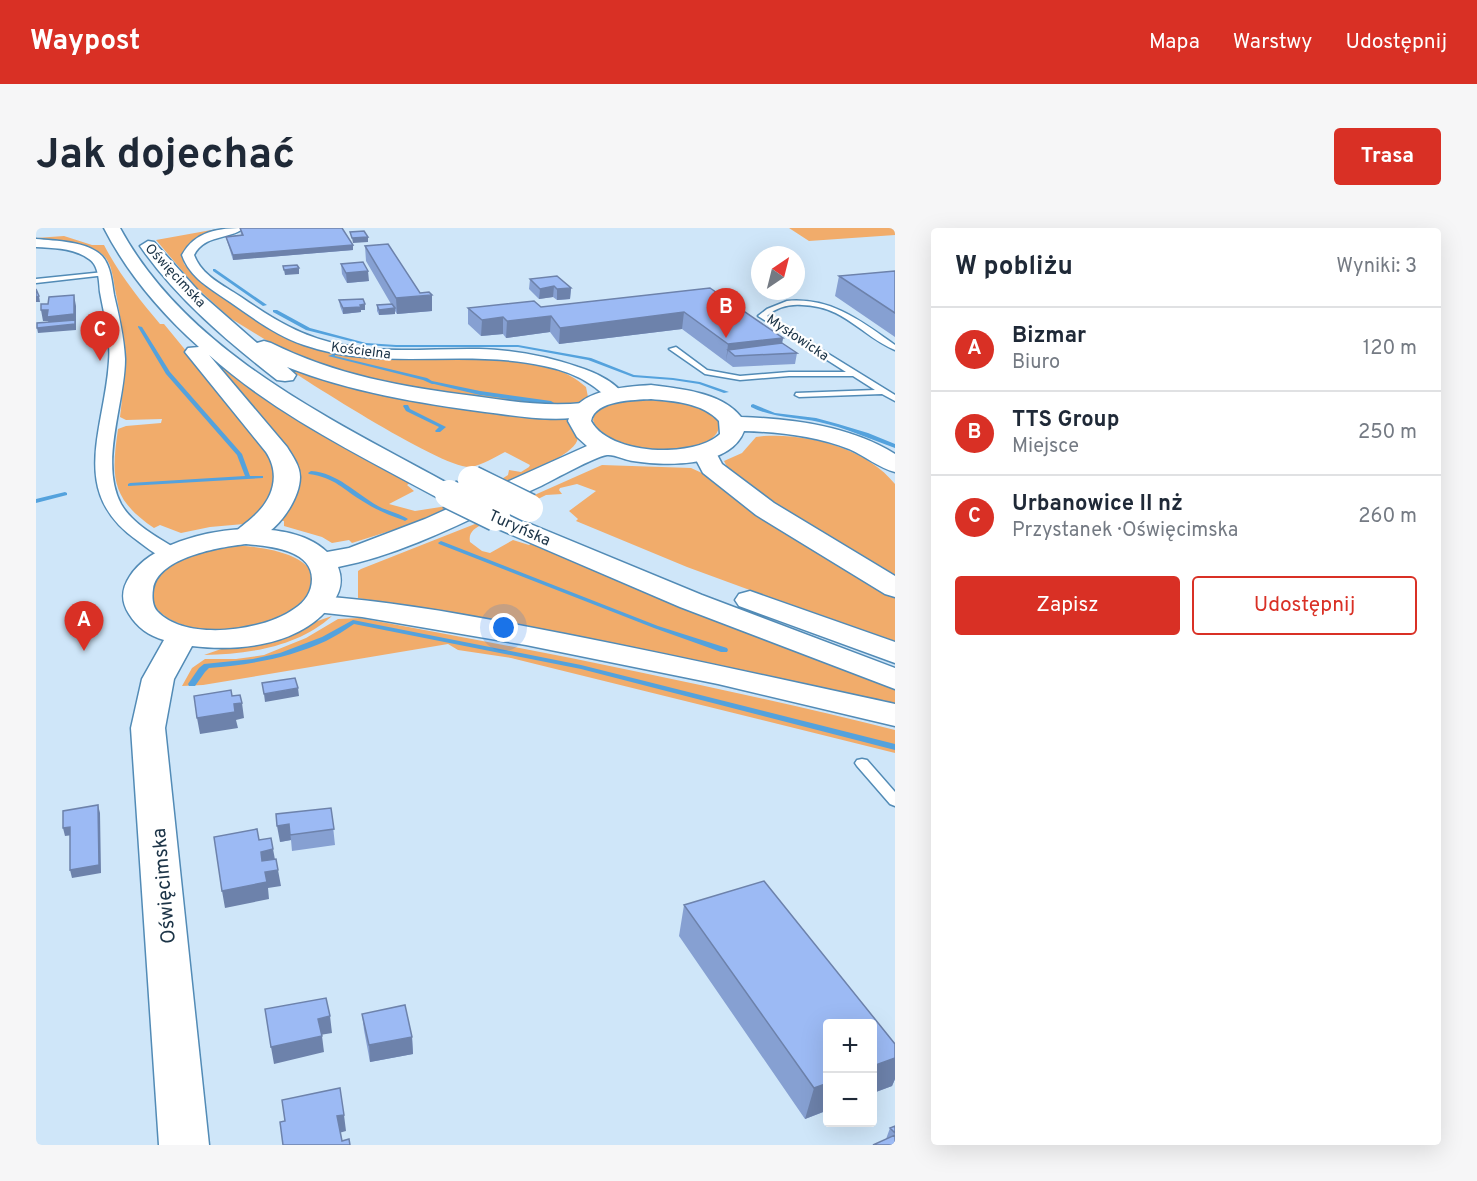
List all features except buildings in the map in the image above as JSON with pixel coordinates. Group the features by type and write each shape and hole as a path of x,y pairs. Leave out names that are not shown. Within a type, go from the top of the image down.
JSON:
{"main road":[{"name":"Oświęcimska","path":"112,228 128,256 177,317"},
{"name":"Oświęcimska","path":"141,237 185,290 219,321"},
{"name":"Turyńska","path":"177,317 222,356 292,405 375,455 449,494 518,515 895,653"},
{"path":"177,317 183,337 270,442 285,464 286,484 278,505 266,522 246,536"},
{"name":"Turyńska","path":"219,321 285,376 350,416 472,480 518,515 691,602 895,679"},
{"path":"219,321 272,352 327,373 406,393 558,412 583,410 591,404 616,395 651,392 688,397 718,408 728,416 733,424 733,432 728,440 704,452 686,456 645,456 607,446 585,433 580,425 583,410"},
{"path":"733,424 782,427 822,433 876,453 895,465"},
{"path":"321,562 356,555 435,525 555,472 607,446"},
{"path":"704,452 712,468 765,509 895,588"},
{"path":"246,536 289,542 303,548 321,562 328,585 318,605 292,623 233,639 183,636 158,627 145,618 138,607 136,595 138,583 146,572 171,554 199,544 246,536"},
{"path":"318,605 362,608 526,636 718,674 895,715"},
{"name":"Oświęcimska","path":"183,636 165,660 153,691 148,729 184,1145"}],"street":[{"name":"Kościelna","path":"238,228 216,234 194,245 188,255 191,264 205,279 296,337 330,347 368,353 488,354 535,359 582,373 616,395"},
{"path":"36,243 65,246 86,252 98,260 104,274 115,334 117,360 102,472 105,493 116,512 132,527 171,554"}],"lane":[{"path":"36,281 104,274"},
{"name":"Mysłowicka","path":"895,348 835,309 794,302 767,310 762,316 895,399"},
{"path":"673,349 705,372 740,378 789,374 854,374"},
{"path":"799,395 882,392"},
{"path":"862,763 895,801"}],"shaded area":[{"path":"789,228 895,228 895,235 809,241"},
{"path":"217,229 190,243 182,255 184,264 196,276 271,330 311,347 488,357 532,362 570,376 586,387 588,397 575,405 545,407 388,385 284,351 230,318 196,287 156,240"},
{"path":"64,236 92,245 104,245 123,276 160,324 164,324 268,451 277,481 261,514 244,524 210,527 181,533 160,525 154,528 129,507 117,486 115,474 118,429 126,426 161,423 162,419 126,420 120,417 124,353 112,271 103,255 96,250 71,243 36,240 36,238"},
{"path":"205,351 410,483 407,485 414,491 389,504 415,511 447,506 451,508 412,524 352,543 349,540 332,543 322,537 284,526 284,521 278,520 296,489"},
{"path":"267,355 293,365 573,417 578,438 565,454 502,485 497,482 508,475 509,470 521,472 530,465 505,452 471,467 456,464 432,454 370,420"},
{"path":"644,397 675,400 705,409 719,423 715,435 702,444 683,449 661,450 638,448 617,442 601,433 593,420 600,408 621,400"},
{"path":"756,437 799,437 835,445 869,461 895,484 895,580 849,554 723,469 727,467 724,461 742,453"},
{"path":"602,465 691,468 702,473 707,472 895,594 895,643 687,567 576,521 578,519 569,511 596,491 577,484 560,488 562,494 546,495 536,500 530,497"},
{"path":"480,522 483,524 473,531 470,542 482,551 490,553 513,540 529,545 533,542 895,687 895,709 368,603 370,600 358,598 358,571 361,569"},
{"path":"228,546 273,550 303,562 311,572 312,584 304,599 291,611 273,620 231,629 209,630 189,627 171,620 157,609 151,591 164,569 195,554"},
{"path":"332,616 319,627 304,635 272,647 238,653 204,655 224,648 251,644"},
{"path":"360,618 629,670 895,730 895,753 511,658 458,650 448,644 203,685 182,686 192,668 205,659 236,659 264,655 306,638 338,619"}],"waterway":[{"path":"214,270 265,305"},
{"path":"275,311 308,329 366,344 518,346 589,359 633,376 700,383 726,392"},
{"path":"140,327 168,373 240,455 248,478"},
{"path":"333,355 330,356 425,379 432,383"},
{"path":"433,382 480,393 551,403"},
{"path":"406,406 408,410 443,427 438,431"},
{"path":"753,406 775,414 836,425 895,446"},
{"path":"311,473 328,476 366,502 405,519"},
{"path":"248,478 261,477"},
{"path":"130,485 248,478"},
{"path":"36,501 65,494"},
{"path":"441,543 656,627 724,650"},
{"path":"192,684 207,666 282,655 325,639 353,622 581,667 895,747"}],"place":[{"name":"TTS Group","path":"726,338"},
{"name":"Urbanowice II nż","path":"100,361"},
{"name":"Bizmar","path":"84,651"}]}
